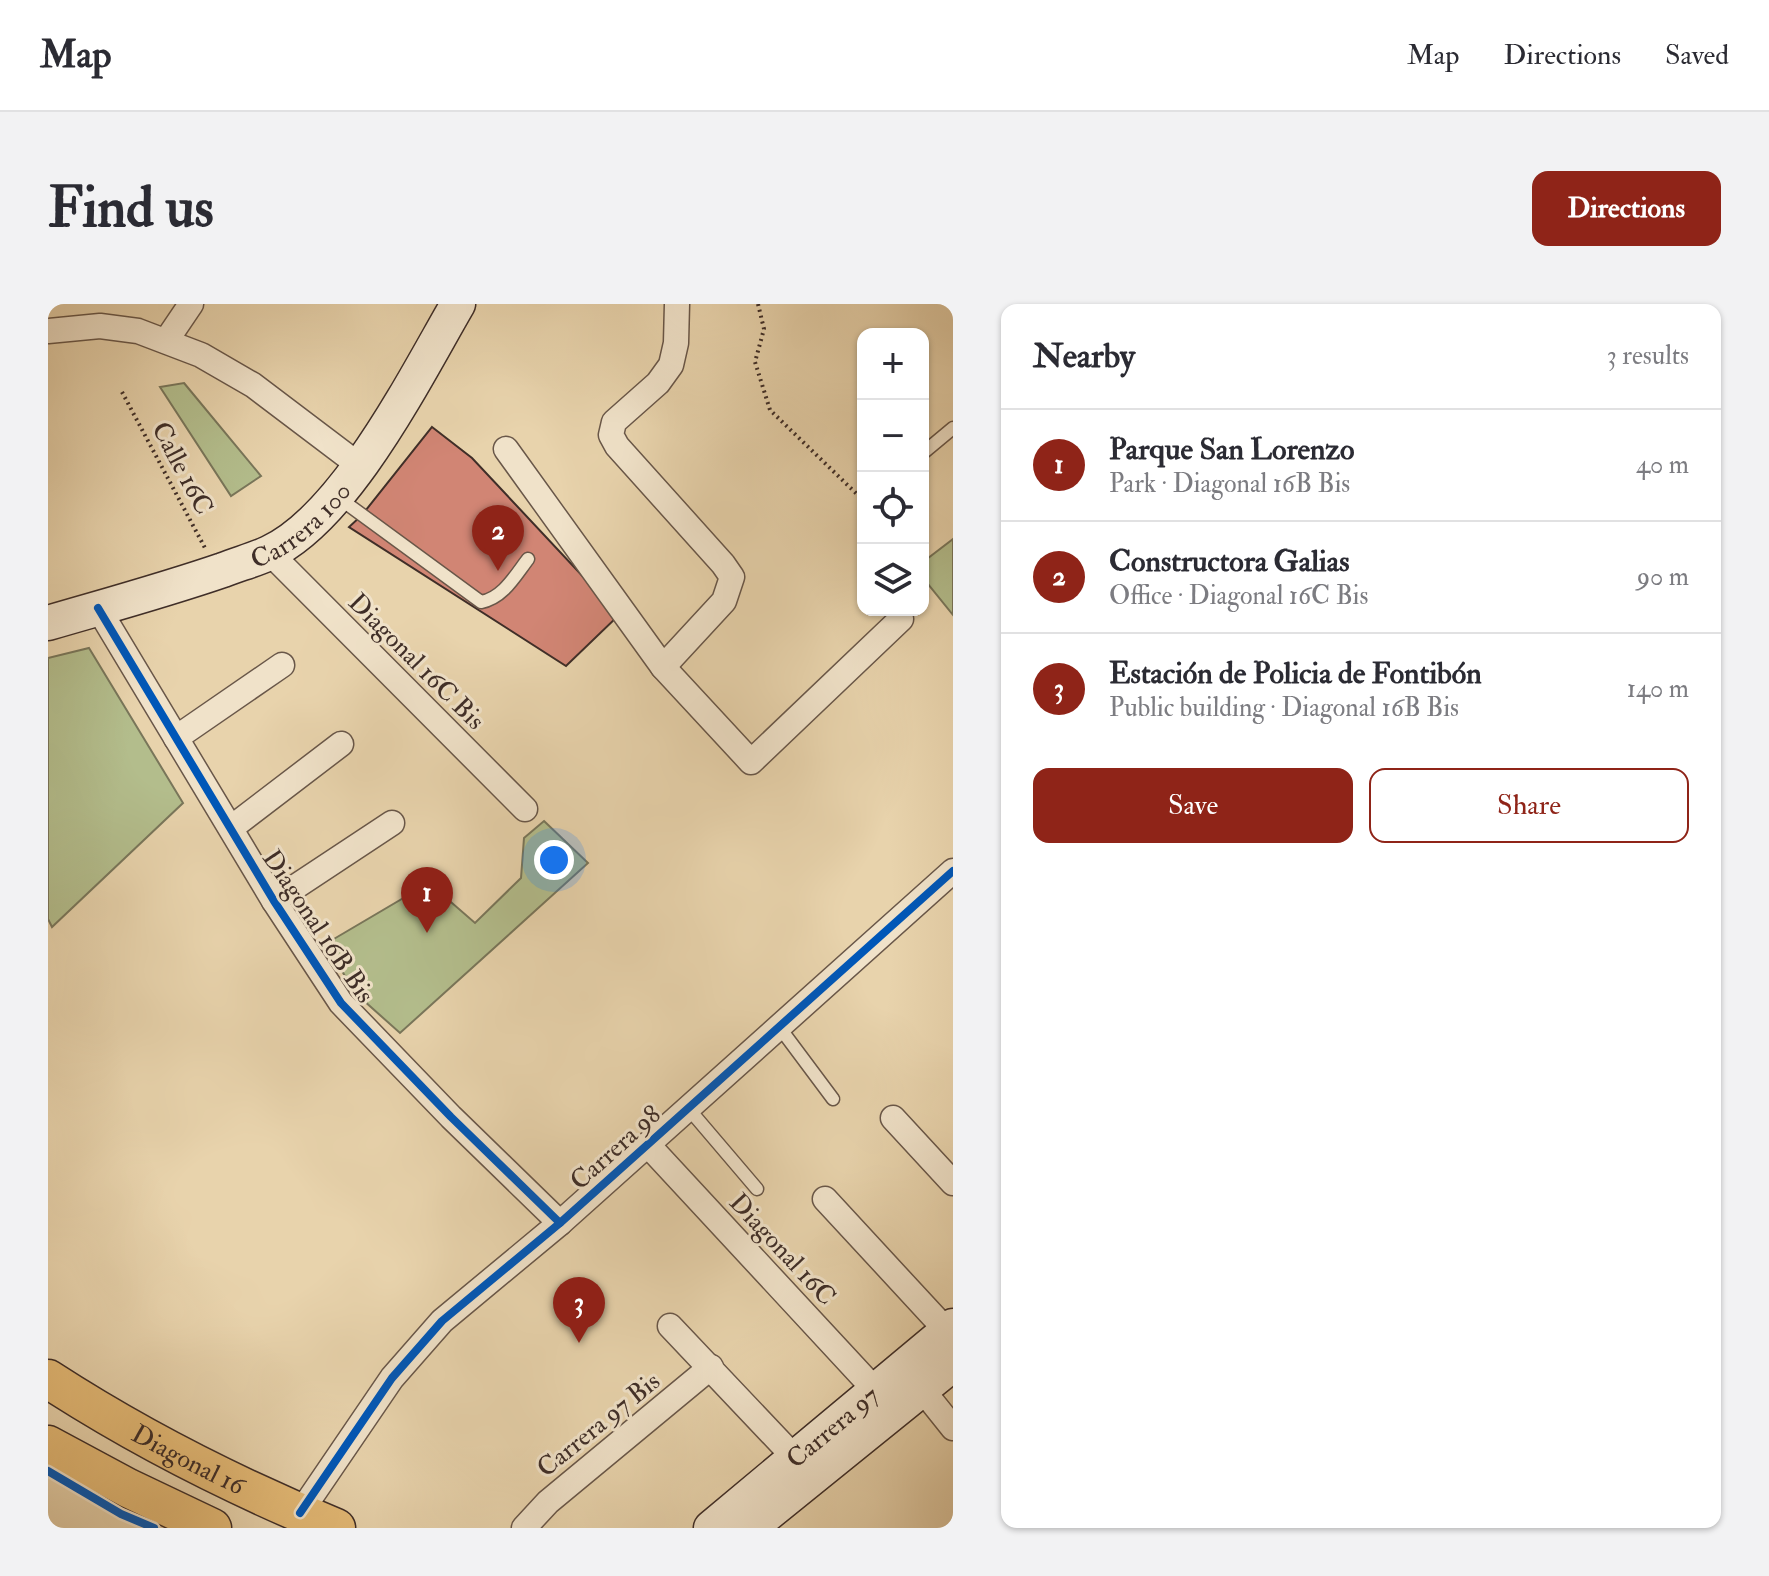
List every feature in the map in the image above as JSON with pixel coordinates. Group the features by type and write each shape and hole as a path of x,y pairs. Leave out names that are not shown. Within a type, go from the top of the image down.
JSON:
{"main road":[{"name":"Diagonal 16","path":"48,1379 145,1437 336,1528"},
{"name":"Diagonal 16","path":"48,1445 151,1500 212,1528"}],"street":[{"path":"166,341 191,304"},
{"name":"Carrera 100","path":"48,623 187,583 270,553 305,526 336,496 360,466 399,407 458,304"},
{"path":"663,667 724,601 732,577 617,446 611,435 614,422 658,383 671,365 676,343 677,304"},
{"path":"48,331 100,326 138,331 201,355 253,385 360,466"},
{"path":"506,449 663,667 751,762 901,619"},
{"name":"Diagonal 16C Bis","path":"270,553 525,809"},
{"name":"Diagonal 16B Bis","path":"98,608 274,901 341,1003 451,1117 560,1223"},
{"path":"176,738 282,665"},
{"path":"231,828 341,744"},
{"path":"274,901 392,823"},
{"name":"Carrera 98","path":"300,1513 392,1378 442,1321 560,1223 953,871"},
{"path":"893,1118 953,1183"},
{"name":"Diagonal 16C","path":"648,1145 876,1391"},
{"path":"825,1199 950,1329"},
{"path":"670,1326 795,1458"},
{"name":"Carrera 97","path":"750,1528 913,1378 950,1329"},
{"name":"Carrera 97","path":"711,1528 876,1391 953,1364"},
{"name":"Carrera 97 Bis","path":"524,1528 548,1502 711,1367"},
{"path":"913,1378 953,1428"}],"lane":[{"path":"929,448 953,428"},
{"path":"336,496 481,602 493,600 506,589 528,559"},
{"path":"780,1028 833,1099"},
{"path":"688,1108 757,1189"}],"path":[{"path":"758,304 764,329 755,362 770,410 857,494"}],"green space":[{"path":"184,383 261,476 231,496 160,387"},
{"path":"953,539 953,615 929,585 929,557"},
{"path":"89,648 183,803 52,927 48,919 48,658"},
{"path":"544,821 588,863 400,1033 353,991 327,943 429,883 475,923 521,878 524,838"}],"building":[{"path":"432,427 472,458 619,615 566,666 349,527"}],"cycle path":[{"path":"98,608 274,901 341,1003 451,1117 560,1223"},
{"path":"300,1513 392,1378 442,1321 560,1223 953,871"},
{"path":"48,1471 121,1514 154,1528"}],"place":[{"name":"Constructora Galias","path":"498,571"},
{"name":"Parque San Lorenzo","path":"427,933"},
{"name":"Estación de Policia de Fontibón","path":"579,1343"}]}
